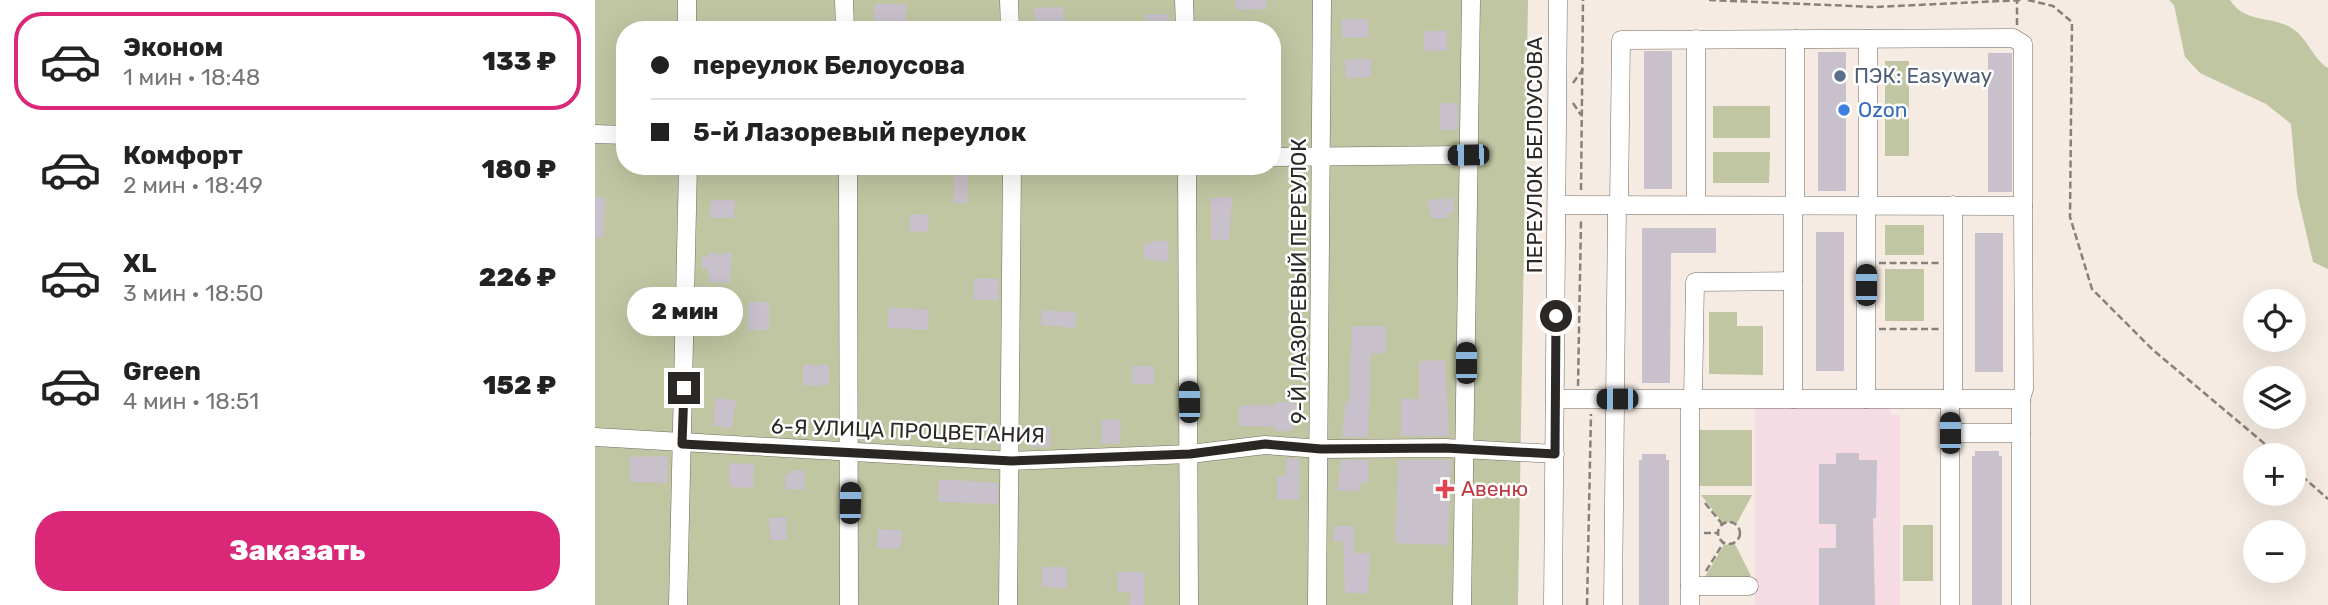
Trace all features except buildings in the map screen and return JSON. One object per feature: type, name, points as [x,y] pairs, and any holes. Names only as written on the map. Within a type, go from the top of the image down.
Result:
[{"type":"street","points":[[687,0],[687,21]]},
{"type":"street","points":[[844,0],[845,21]]},
{"type":"street","points":[[1009,0],[1010,21]]},
{"type":"street","points":[[1184,0],[1185,21]]},
{"type":"street","name":"9-Й ЛАЗОРЕВЫЙ ПЕРЕУЛОК","points":[[1317,605],[1321,449],[1322,0]]},
{"type":"street","points":[[1462,605],[1471,0]]},
{"type":"street","name":"ПЕРЕУЛОК БЕЛОУСОВА","points":[[1553,605],[1558,0]]},
{"type":"street","points":[[1696,38],[1696,205]]},
{"type":"street","points":[[1613,605],[1613,432],[1617,399],[1621,40],[1696,38],[2016,40],[2023,44],[2024,389],[2021,399],[2021,605]]},
{"type":"street","points":[[1793,399],[1795,38]]},
{"type":"street","points":[[1866,399],[1868,38]]},
{"type":"street","points":[[595,134],[616,135]]},
{"type":"street","points":[[1281,157],[1468,155]]},
{"type":"street","points":[[678,605],[688,175]]},
{"type":"street","points":[[848,175],[851,452],[849,605]]},
{"type":"street","points":[[1008,605],[1012,461],[1012,175]]},
{"type":"street","points":[[1187,175],[1189,605]]},
{"type":"street","points":[[1557,205],[2023,206]]},
{"type":"street","points":[[1949,605],[1953,205]]},
{"type":"street","points":[[1690,605],[1694,586],[1690,495],[1695,282],[1793,281]]},
{"type":"street","points":[[1555,399],[2021,399]]},
{"type":"street","points":[[1950,433],[2021,433]]},
{"type":"street","name":"6-Я УЛИЦА ПРОЦВЕТАНИЯ","points":[[595,437],[1012,461],[1190,454],[1265,444],[1321,449],[1445,448],[1555,454]]},
{"type":"street","points":[[1694,586],[1749,586]]},
{"type":"path","points":[[1709,0],[1875,7],[2026,0],[2053,6],[2072,22],[2070,217],[2092,289],[2153,350],[2264,443]]},
{"type":"path","points":[[2016,40],[2017,0]]},
{"type":"path","points":[[1572,85],[1583,69]]},
{"type":"path","points":[[1566,93],[1582,116]]},
{"type":"path","points":[[1866,262],[1937,262]]},
{"type":"path","points":[[1866,329],[1938,329]]},
{"type":"path","points":[[1587,605],[1591,400]]},
{"type":"path","points":[[2306,480],[2328,499]]},
{"type":"path","points":[[1690,495],[1699,495],[1723,524]]},
{"type":"path","points":[[1733,523],[1740,533],[1733,543],[1724,542],[1718,533],[1723,524],[1733,523]]},
{"type":"path","points":[[1694,586],[1724,542]]},
{"type":"shaded area","points":[[1755,408],[1891,408],[1891,415],[1900,415],[1900,605],[1755,605]]},
{"type":"green space","points":[[595,0],[1528,0],[1518,605],[595,605]]},
{"type":"green space","points":[[2169,0],[2230,0],[2242,12],[2295,30],[2328,68],[2328,269],[2313,262],[2297,193],[2291,124],[2266,104],[2200,73],[2185,57],[2174,5]]},
{"type":"green space","points":[[1885,61],[1909,61],[1909,156],[1885,156]]},
{"type":"green space","points":[[1713,106],[1770,106],[1770,138],[1713,138]]},
{"type":"green space","points":[[1713,152],[1770,152],[1769,183],[1713,183]]},
{"type":"green space","points":[[1885,225],[1924,225],[1924,255],[1885,255]]},
{"type":"green space","points":[[1885,269],[1924,269],[1924,321],[1885,321]]},
{"type":"green space","points":[[1709,312],[1737,312],[1737,326],[1763,326],[1763,375],[1709,374]]},
{"type":"green space","points":[[1699,430],[1752,430],[1752,486],[1699,486]]},
{"type":"green space","points":[[1701,495],[1752,495],[1737,523],[1722,522]]},
{"type":"green space","points":[[1903,525],[1933,525],[1933,581],[1903,581]]},
{"type":"green space","points":[[1735,544],[1753,580],[1703,580],[1724,545]]},
{"type":"place","name":"ПЭК: Easyway","points":[[1840,76]]},
{"type":"place","name":"Ozon","points":[[1844,110]]},
{"type":"place","name":"Авеню","points":[[1445,489]]},
{"type":"route","points":[[684,388],[682,444],[1012,461],[1190,454],[1265,444],[1321,449],[1445,448],[1555,454],[1556,316]]}]
